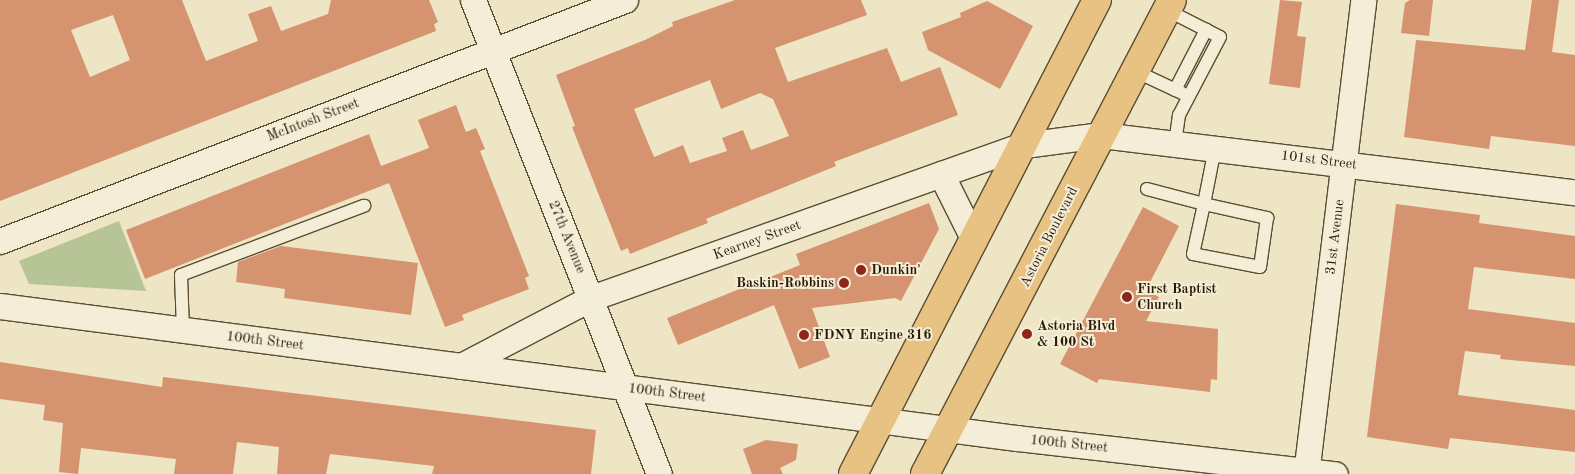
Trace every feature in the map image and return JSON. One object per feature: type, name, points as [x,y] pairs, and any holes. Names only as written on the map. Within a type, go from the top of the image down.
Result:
[{"type":"main road","points":[[853,474],[1097,0]]},
{"type":"main road","name":"Astoria Boulevard","points":[[925,474],[1170,5]]},
{"type":"street","name":"27th Avenue","points":[[473,0],[659,474]]},
{"type":"street","name":"McIntosh Street","points":[[0,241],[625,0]]},
{"type":"street","name":"31st Avenue","points":[[1306,472],[1363,0]]},
{"type":"street","name":"101st Street","points":[[1063,139],[1101,135],[1344,162],[1575,192]]},
{"type":"street","name":"Kearney Street","points":[[461,366],[591,298],[1024,145],[1063,139]]},
{"type":"street","points":[[941,174],[974,240]]},
{"type":"street","name":"100th Street","points":[[0,306],[949,430],[1335,474]]},
{"type":"lane","points":[[1170,5],[1206,30],[1220,37],[1179,115],[1175,143]]},
{"type":"lane","points":[[1176,90],[1206,30]]},
{"type":"lane","points":[[1135,71],[1189,96]]},
{"type":"lane","points":[[1147,189],[1204,204],[1267,218],[1260,267],[1193,254],[1204,204],[1215,148]]},
{"type":"lane","points":[[183,330],[181,275],[364,206]]},
{"type":"green space","points":[[119,221],[146,291],[29,284],[19,261]]},
{"type":"building","points":[[0,0],[182,0],[206,61],[258,41],[248,14],[271,6],[281,31],[328,14],[331,0],[429,0],[438,22],[434,24],[436,31],[0,201]],"holes":[[[113,15],[130,60],[90,77],[71,30]]]},
{"type":"building","points":[[735,0],[861,0],[867,15],[775,48],[788,82],[887,48],[901,82],[940,67],[958,115],[834,162],[836,166],[706,219],[708,223],[630,254],[628,248],[621,251],[572,127],[575,126],[556,75],[645,40],[673,26],[672,22]],"holes":[[[710,80],[721,109],[760,93],[773,99],[789,136],[751,150],[743,130],[722,138],[727,151],[690,163],[683,145],[654,157],[634,109]]]},
{"type":"building","points":[[1280,0],[1302,2],[1297,36],[1306,37],[1300,88],[1269,84]]},
{"type":"building","points":[[1410,0],[1433,0],[1429,36],[1401,33],[1405,3]]},
{"type":"building","points":[[1532,0],[1559,0],[1552,52],[1575,55],[1575,146],[1491,136],[1489,149],[1404,137],[1416,40],[1525,50]]},
{"type":"building","points":[[987,1],[1033,26],[1000,89],[928,50],[922,32],[961,17],[960,13]]},
{"type":"building","points":[[456,105],[466,132],[476,128],[485,149],[480,151],[529,276],[525,278],[529,289],[462,315],[464,320],[445,327],[389,183],[145,279],[126,230],[369,134],[381,166],[429,148],[418,120]]},
{"type":"building","points":[[929,203],[939,229],[901,301],[895,298],[812,308],[830,357],[799,369],[774,305],[678,345],[667,318],[800,265],[796,254]]},
{"type":"building","points":[[1396,204],[1480,215],[1479,223],[1575,236],[1575,279],[1474,267],[1468,309],[1575,323],[1575,366],[1500,359],[1501,355],[1465,351],[1458,395],[1575,410],[1575,452],[1450,438],[1448,449],[1367,437]]},
{"type":"building","name":"First Baptist Church","points":[[1143,207],[1179,226],[1146,290],[1159,297],[1146,321],[1218,329],[1217,380],[1211,379],[1210,392],[1099,379],[1097,383],[1060,364]]},
{"type":"building","points":[[281,246],[418,263],[411,315],[284,298],[285,289],[236,282],[238,262]]},
{"type":"building","points":[[0,362],[162,387],[163,377],[596,430],[591,474],[432,474],[434,466],[330,454],[326,474],[277,474],[279,447],[237,442],[233,474],[174,474],[176,459],[81,448],[78,474],[59,472],[63,423],[43,420],[45,405],[0,399]]},
{"type":"building","points":[[766,440],[798,444],[796,460],[780,468],[783,474],[752,474],[743,449]]},
{"type":"place","name":"Dunkin'","points":[[861,270]]},
{"type":"place","name":"Baskin-Robbins","points":[[844,283]]},
{"type":"place","name":"First Baptist Church","points":[[1127,297]]},
{"type":"place","name":"Astoria Blvd & 100 St","points":[[1027,334]]},
{"type":"place","name":"FDNY Engine 316","points":[[804,335]]}]
